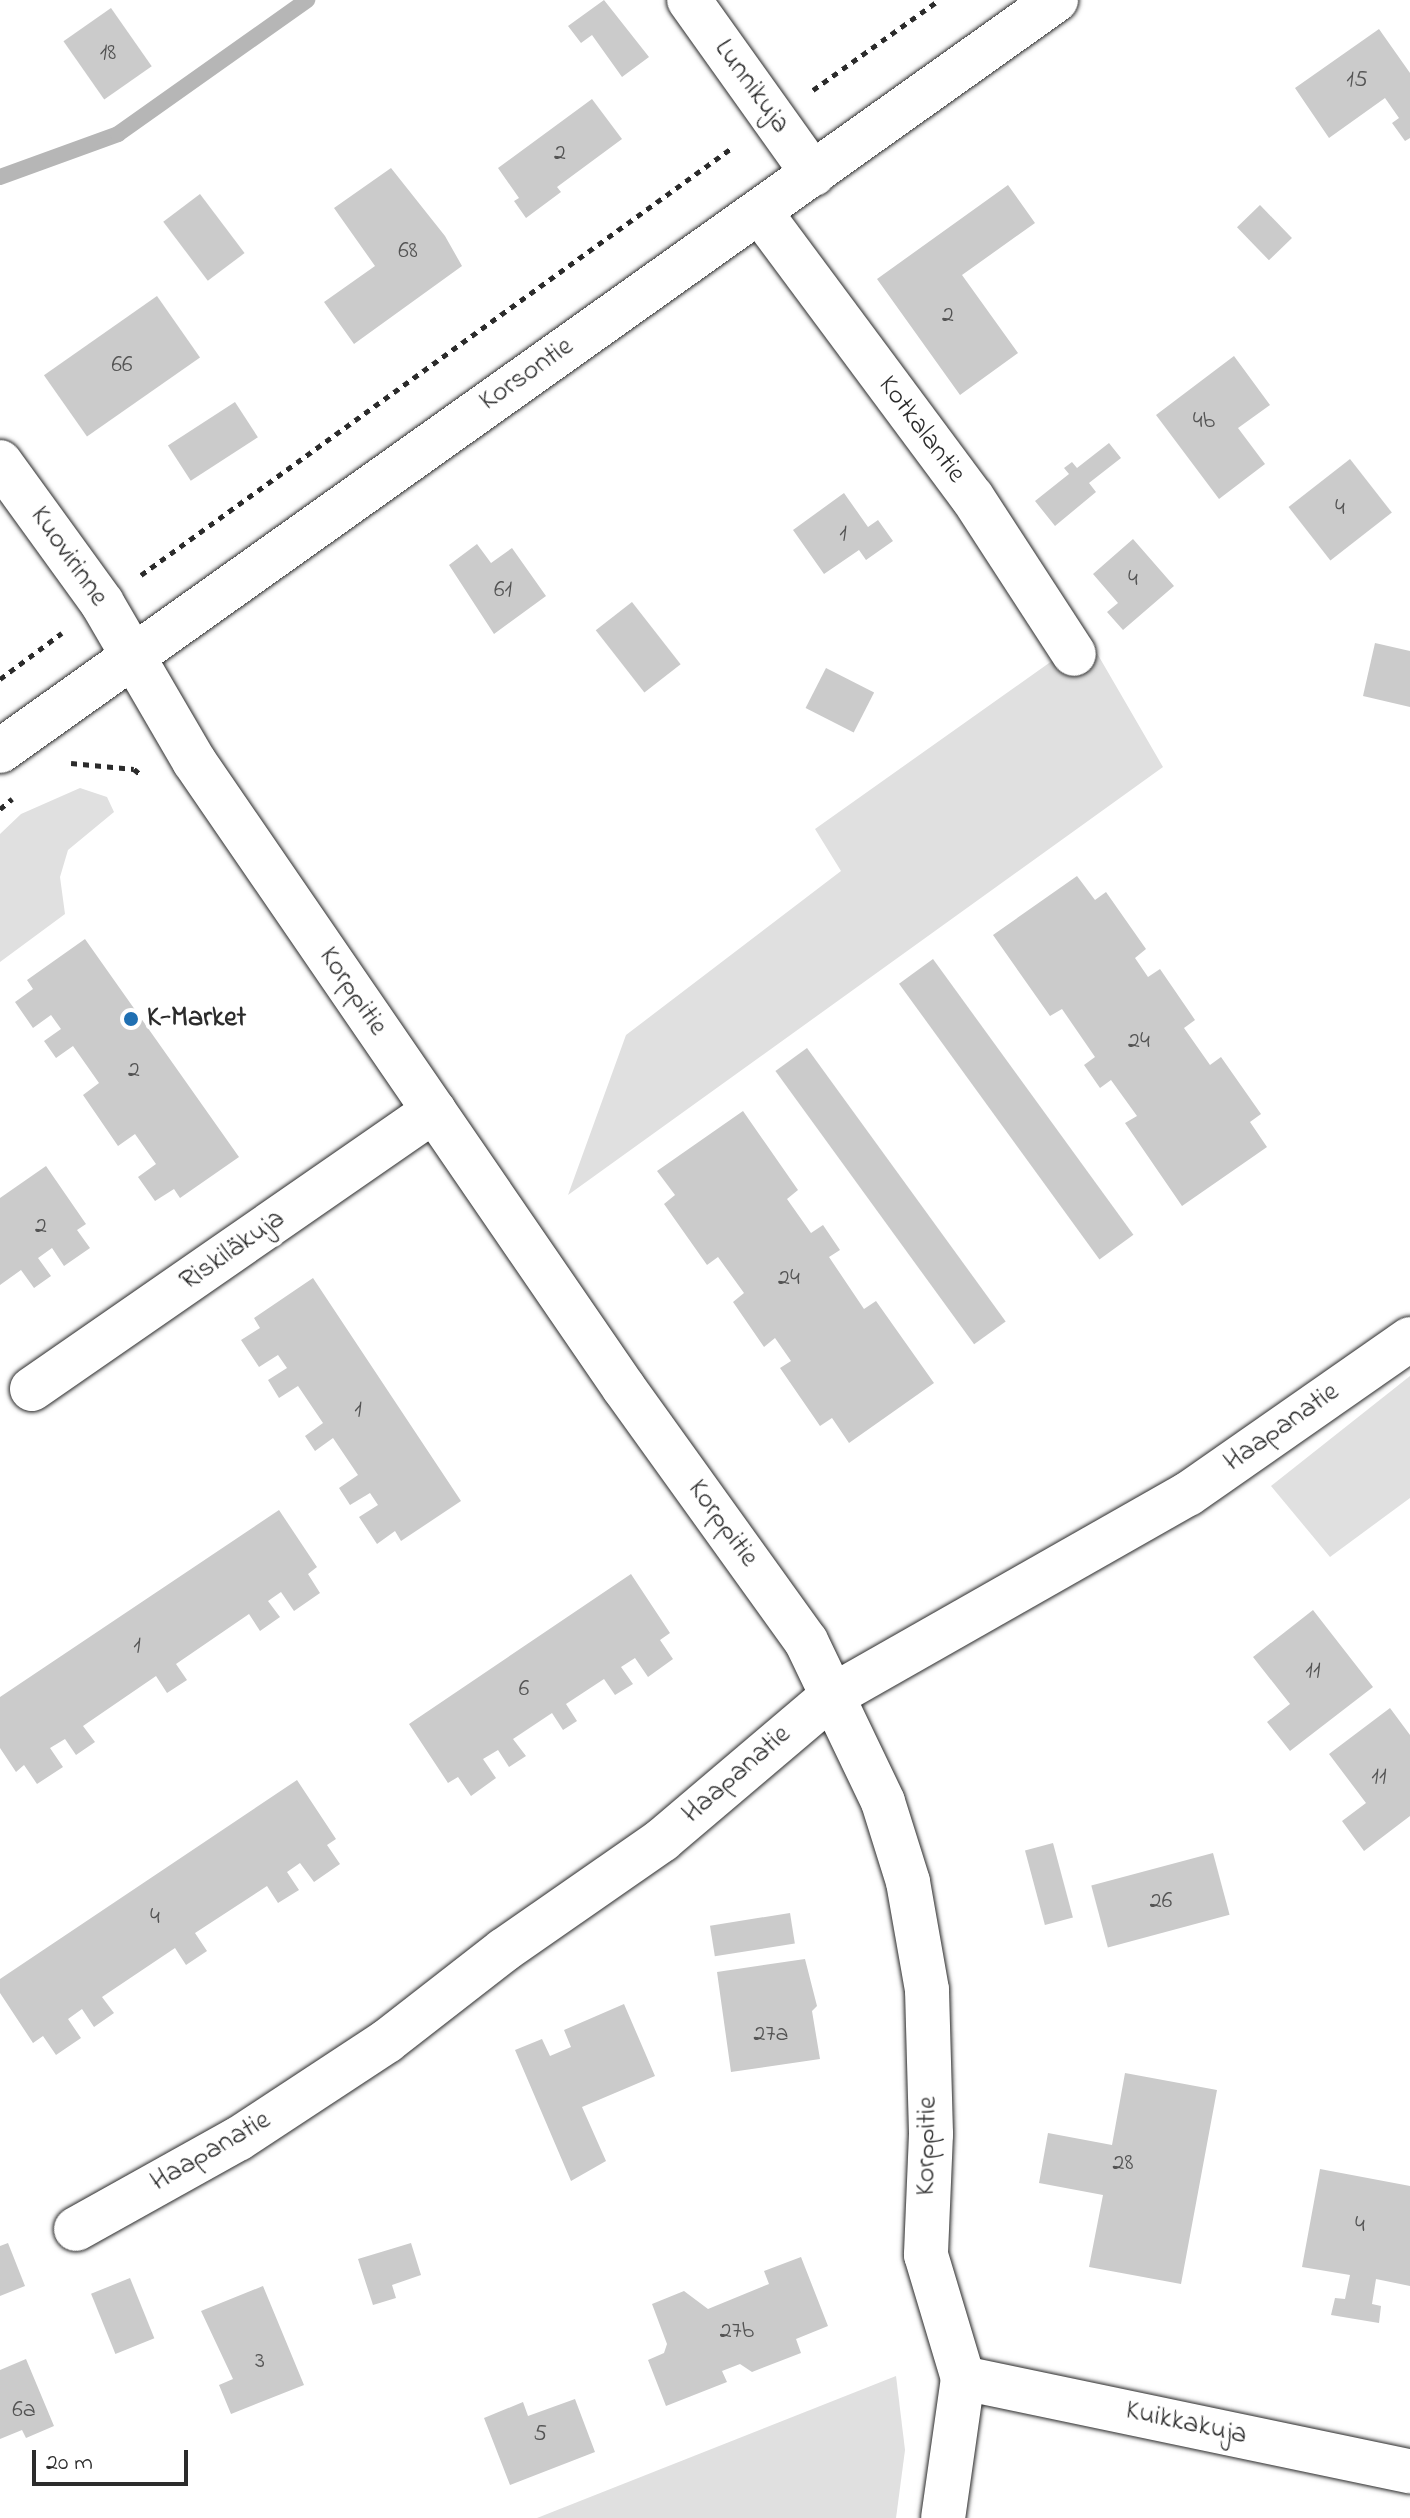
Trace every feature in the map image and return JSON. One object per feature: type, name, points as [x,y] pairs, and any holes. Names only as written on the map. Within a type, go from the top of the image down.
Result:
[{"type":"street","name":"Lunnikuja","points":[[689,0],[813,174]]},
{"type":"street","name":"Korsontie","points":[[0,751],[130,655],[1056,0]]},
{"type":"street","name":"Kotkalantie","points":[[760,212],[972,497],[1074,654]]},
{"type":"street","name":"Kuovirinne","points":[[0,462],[102,603],[130,655]]},
{"type":"street","name":"Korppitie","points":[[130,655],[194,761],[434,1111],[806,1641],[883,1802],[908,1882],[927,1990],[931,2134],[926,2255],[963,2378],[943,2518]]},
{"type":"street","name":"Riskiläkuja","points":[[32,1389],[434,1111]]},
{"type":"street","name":"Haapanatie","points":[[76,2229],[238,2139],[387,2041],[504,1950],[662,1840],[832,1696],[1188,1494],[1410,1339]]},
{"type":"street","name":"Kuikkakuja","points":[[963,2378],[1410,2471]]},
{"type":"path","points":[[0,679],[939,0]]},
{"type":"shaded area","points":[[1087,636],[1163,767],[568,1195],[626,1035],[841,871],[815,829]]},
{"type":"shaded area","points":[[80,788],[107,797],[114,812],[68,850],[60,877],[65,914],[0,962],[0,834],[21,814]]},
{"type":"shaded area","points":[[1410,1376],[1410,1498],[1330,1557],[1271,1486]]},
{"type":"shaded area","points":[[896,2376],[905,2450],[896,2518],[537,2518]]},
{"type":"building","points":[[604,0],[649,57],[622,77],[592,35],[581,43],[568,26]]},
{"type":"building","points":[[111,8],[152,66],[104,99],[63,41]]},
{"type":"building","points":[[1379,29],[1410,73],[1410,138],[1405,141],[1392,123],[1399,118],[1385,98],[1329,138],[1295,88]]},
{"type":"building","points":[[592,99],[622,139],[557,187],[561,192],[526,218],[514,201],[519,198],[498,168]]},
{"type":"building","points":[[391,168],[445,236],[462,266],[354,344],[324,302],[375,266],[334,208]]},
{"type":"building","points":[[1008,185],[1035,223],[962,275],[1018,353],[960,395],[877,279]]},
{"type":"building","points":[[200,194],[245,253],[208,281],[163,222]]},
{"type":"building","points":[[1260,205],[1292,238],[1269,260],[1237,227]]},
{"type":"building","points":[[157,296],[200,357],[87,437],[44,375]]},
{"type":"building","points":[[1234,356],[1270,405],[1238,428],[1265,464],[1219,499],[1156,415]]},
{"type":"building","points":[[235,402],[258,437],[191,481],[168,446]]},
{"type":"building","points":[[1109,443],[1121,458],[1089,483],[1096,492],[1055,526],[1035,501],[1069,474],[1064,468],[1072,462],[1077,468]]},
{"type":"building","points":[[1350,459],[1392,513],[1330,561],[1289,507]]},
{"type":"building","points":[[844,493],[868,527],[878,520],[893,541],[866,560],[859,550],[824,574],[793,530]]},
{"type":"building","points":[[1133,539],[1174,586],[1123,630],[1107,612],[1118,603],[1093,574]]},
{"type":"building","points":[[477,544],[491,563],[512,548],[546,596],[494,634],[449,565]]},
{"type":"building","points":[[632,602],[681,664],[644,693],[596,630]]},
{"type":"building","points":[[1375,643],[1410,651],[1410,707],[1363,696]]},
{"type":"building","points":[[826,668],[874,693],[854,733],[806,708]]},
{"type":"building","points":[[1077,876],[1095,900],[1106,892],[1146,949],[1135,958],[1148,977],[1160,969],[1195,1020],[1184,1028],[1210,1065],[1221,1057],[1261,1114],[1250,1122],[1267,1147],[1182,1206],[1125,1123],[1137,1116],[1111,1080],[1100,1088],[1084,1065],[1095,1057],[1062,1009],[1050,1016],[993,935]]},
{"type":"building","points":[[85,939],[239,1157],[180,1198],[174,1189],[155,1201],[138,1177],[156,1164],[135,1134],[118,1146],[83,1095],[99,1083],[73,1046],[56,1058],[44,1041],[61,1029],[51,1015],[33,1028],[15,1002],[33,989],[27,980]]},
{"type":"building","points":[[933,959],[1133,1235],[1099,1260],[899,984]]},
{"type":"building","points":[[807,1048],[1006,1321],[974,1344],[775,1071]]},
{"type":"building","points":[[743,1111],[798,1190],[787,1199],[811,1233],[823,1225],[840,1250],[829,1257],[864,1309],[876,1301],[934,1383],[849,1443],[832,1418],[820,1426],[780,1368],[791,1361],[775,1338],[764,1347],[733,1302],[744,1293],[718,1257],[707,1265],[664,1204],[675,1195],[657,1171]]},
{"type":"building","points":[[46,1166],[86,1224],[77,1230],[90,1248],[64,1266],[52,1248],[38,1258],[51,1276],[34,1288],[21,1270],[0,1285],[0,1198]]},
{"type":"building","points":[[313,1278],[461,1501],[401,1541],[395,1531],[377,1544],[359,1517],[378,1505],[370,1493],[350,1505],[339,1488],[358,1475],[333,1438],[315,1451],[305,1436],[323,1423],[298,1386],[279,1398],[268,1380],[287,1368],[278,1355],[259,1367],[241,1340],[260,1328],[254,1318]]},
{"type":"building","points":[[279,1510],[317,1567],[308,1574],[320,1593],[294,1611],[281,1592],[268,1601],[280,1617],[260,1631],[249,1614],[176,1664],[187,1680],[167,1693],[156,1676],[83,1726],[95,1742],[76,1755],[65,1739],[50,1748],[63,1767],[37,1784],[24,1765],[16,1772],[0,1748],[0,1697]]},
{"type":"building","points":[[631,1574],[670,1633],[660,1640],[673,1659],[648,1677],[635,1658],[621,1667],[633,1684],[615,1695],[604,1679],[566,1704],[577,1721],[563,1730],[552,1713],[513,1739],[526,1756],[509,1767],[498,1750],[483,1759],[496,1778],[471,1796],[458,1777],[448,1783],[409,1724]]},
{"type":"building","points":[[1313,1610],[1373,1687],[1290,1751],[1267,1722],[1290,1704],[1253,1657]]},
{"type":"building","points":[[1390,1708],[1410,1735],[1410,1816],[1364,1851],[1342,1821],[1366,1803],[1329,1754]]},
{"type":"building","points":[[297,1780],[336,1839],[327,1845],[340,1864],[314,1882],[300,1863],[287,1872],[299,1890],[278,1903],[267,1886],[195,1933],[207,1951],[186,1965],[175,1948],[102,1997],[114,2013],[94,2027],[82,2009],[68,2019],[81,2038],[56,2055],[43,2036],[33,2043],[0,1993],[0,1979]]},
{"type":"building","points":[[1053,1843],[1073,1917],[1045,1925],[1025,1851]]},
{"type":"building","points":[[1213,1853],[1230,1915],[1108,1947],[1091,1886]]},
{"type":"building","points":[[790,1913],[795,1944],[715,1956],[710,1926]]},
{"type":"building","points":[[805,1959],[817,2006],[812,2011],[820,2059],[731,2072],[717,1972]]},
{"type":"building","points":[[624,2004],[655,2076],[582,2107],[606,2161],[571,2181],[515,2050],[542,2039],[550,2056],[571,2047],[564,2030]]},
{"type":"building","points":[[1125,2073],[1217,2090],[1181,2284],[1089,2267],[1103,2195],[1039,2183],[1048,2133],[1112,2145]]},
{"type":"building","points":[[1320,2169],[1410,2186],[1410,2286],[1376,2279],[1372,2304],[1381,2306],[1379,2323],[1331,2315],[1335,2298],[1345,2299],[1350,2275],[1302,2267]]},
{"type":"building","points":[[8,2243],[25,2286],[0,2296],[0,2246]]},
{"type":"building","points":[[411,2243],[421,2275],[392,2285],[396,2298],[373,2305],[358,2259]]},
{"type":"building","points":[[801,2257],[828,2326],[796,2339],[801,2353],[752,2372],[740,2364],[722,2371],[727,2382],[666,2406],[648,2360],[664,2353],[667,2344],[652,2304],[684,2291],[708,2309],[769,2284],[764,2271]]},
{"type":"building","points":[[130,2278],[154,2338],[115,2354],[91,2294]]},
{"type":"building","points":[[263,2286],[304,2385],[231,2414],[219,2385],[233,2379],[201,2311]]},
{"type":"building","points":[[26,2359],[54,2426],[26,2438],[22,2430],[0,2439],[0,2370]]},
{"type":"building","points":[[575,2399],[595,2452],[510,2485],[484,2418],[523,2402],[528,2416]]},
{"type":"waterway","points":[[0,177],[118,134],[307,0]]},
{"type":"place","name":"K-Market","points":[[131,1019]]}]
